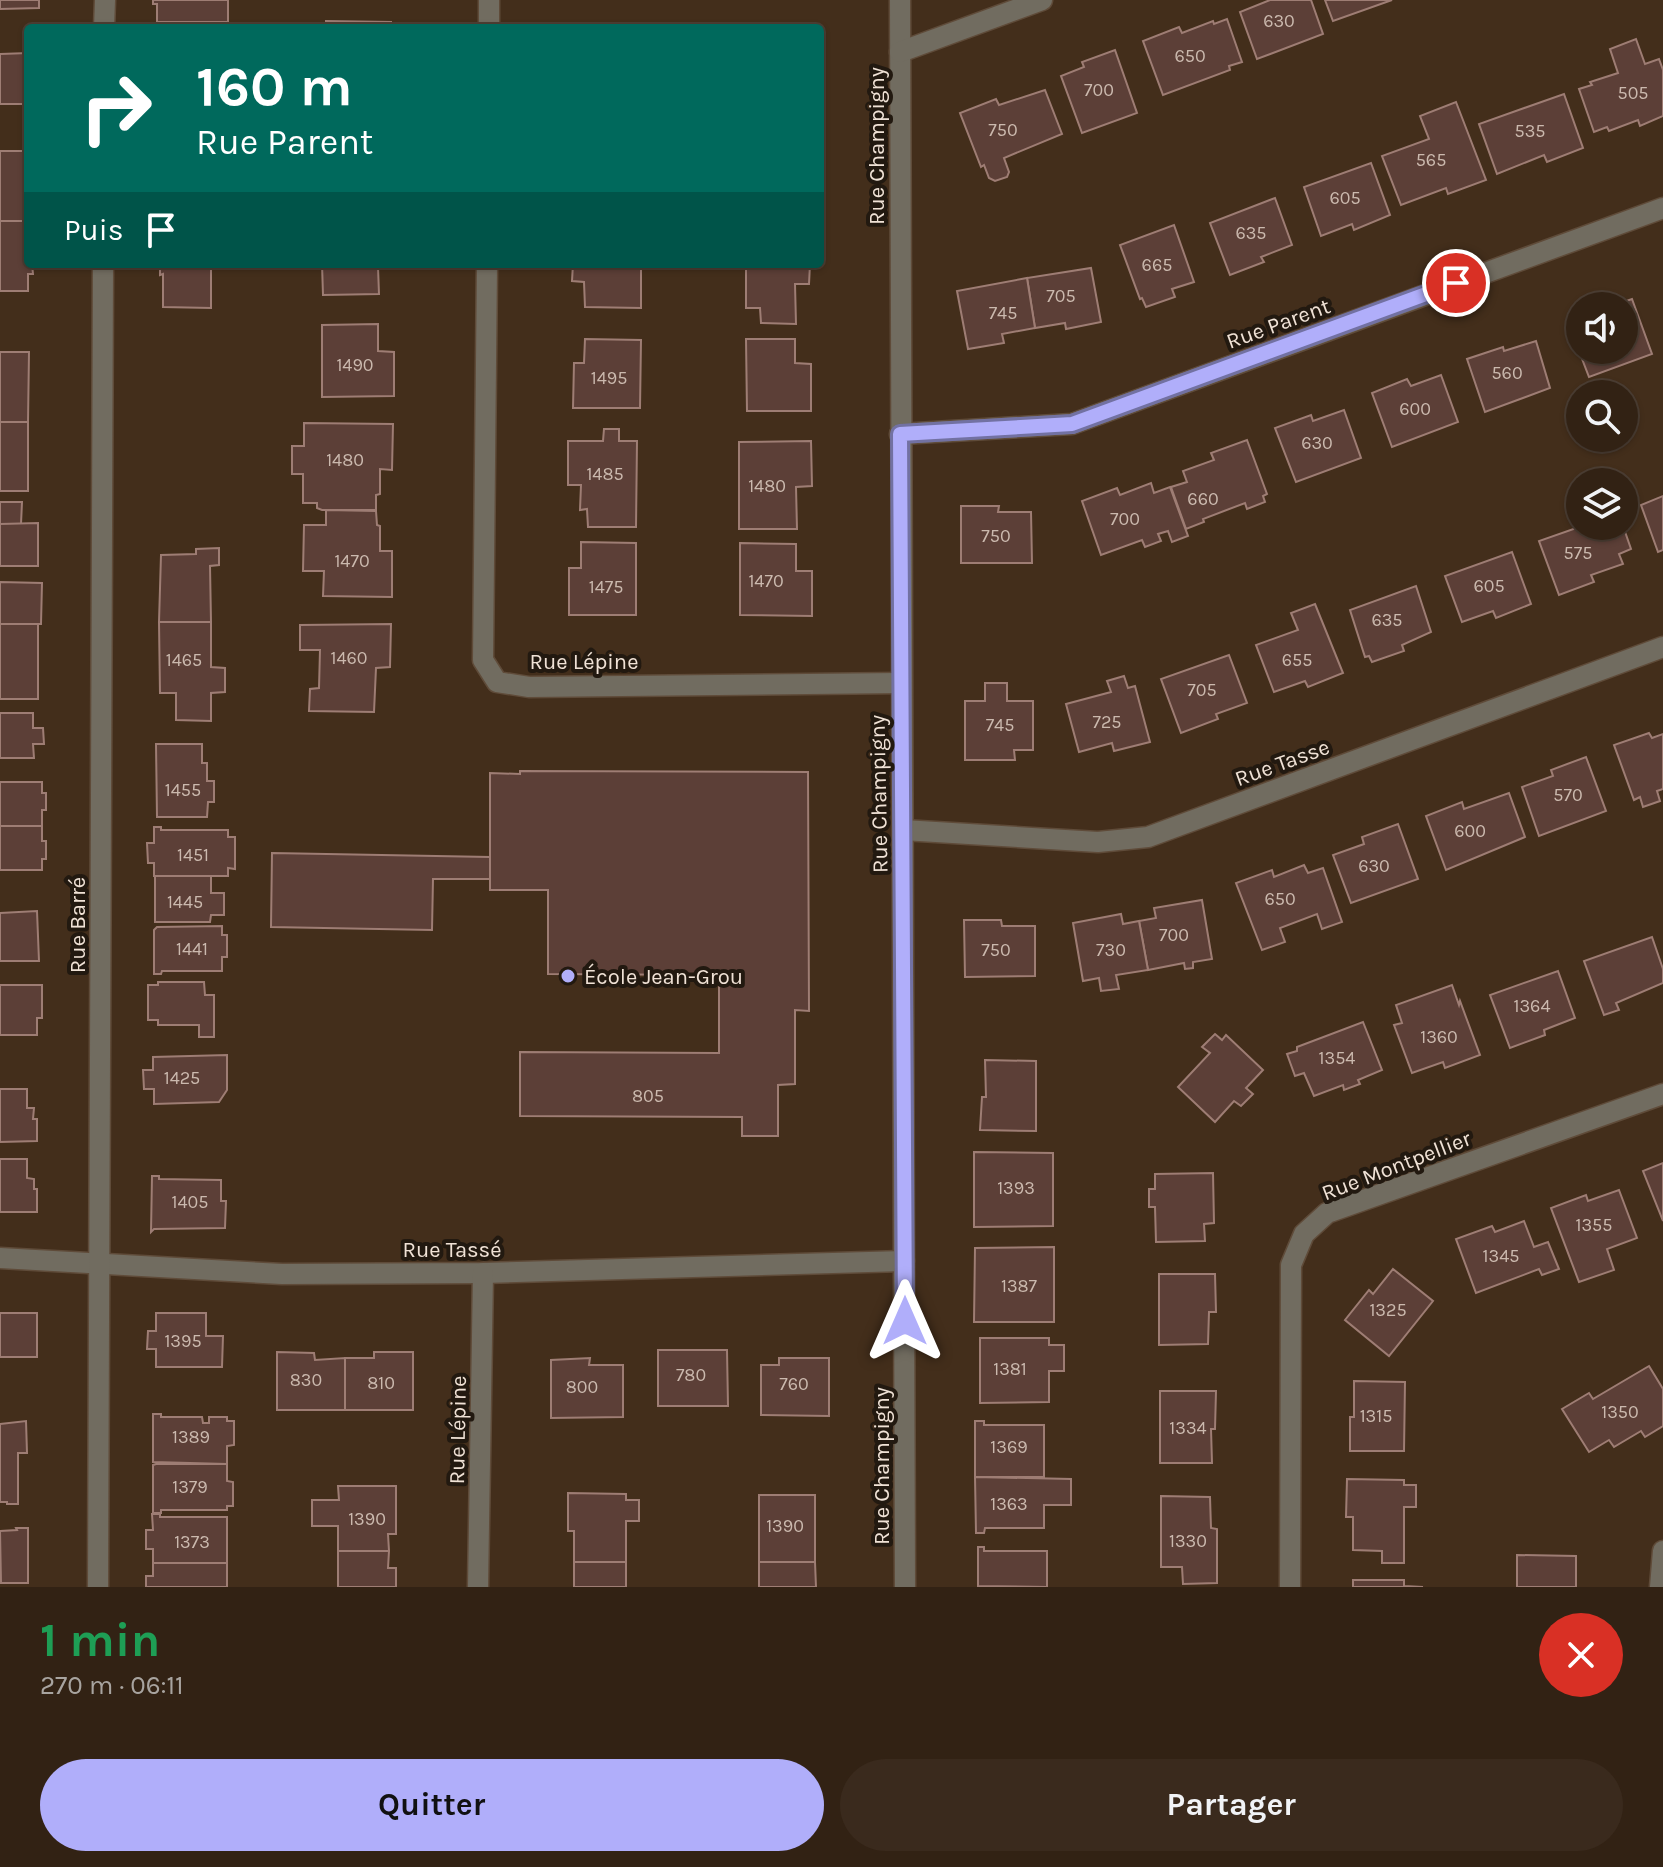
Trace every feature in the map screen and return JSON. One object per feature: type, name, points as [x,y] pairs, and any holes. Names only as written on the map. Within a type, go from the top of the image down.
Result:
[{"type":"street","points":[[104,24],[105,0]]},
{"type":"street","points":[[489,0],[489,24]]},
{"type":"street","name":"Rue Champigny","points":[[900,0],[905,1587]]},
{"type":"street","points":[[900,52],[1042,0]]},
{"type":"street","name":"Rue Parent","points":[[900,434],[1072,424],[1663,208]]},
{"type":"street","name":"Rue Barré","points":[[98,1587],[103,268]]},
{"type":"street","name":"Rue Lépine","points":[[487,268],[483,660],[497,682],[529,687],[900,683]]},
{"type":"street","name":"Rue Tasse","points":[[903,830],[1098,842],[1148,837],[1663,647]]},
{"type":"street","name":"Rue Montpellier","points":[[1290,1587],[1291,1265],[1304,1234],[1327,1213],[1663,1094]]},
{"type":"street","name":"Rue Tassé","points":[[0,1258],[282,1274],[483,1273],[904,1261]]},
{"type":"street","name":"Rue Lépine","points":[[478,1587],[483,1273]]},
{"type":"street","points":[[1660,1587],[1663,1551]]},
{"type":"building","points":[[0,0],[39,0],[39,8],[0,9]]},
{"type":"building","points":[[153,0],[228,0],[228,22],[157,22],[157,4],[153,4]]},
{"type":"building","points":[[1270,0],[1311,0],[1323,34],[1257,59],[1240,12]]},
{"type":"building","points":[[1325,0],[1392,0],[1333,21]]},
{"type":"building","points":[[1227,19],[1242,62],[1229,66],[1230,70],[1163,95],[1143,41],[1179,27],[1182,33]]},
{"type":"building","points":[[326,21],[391,22],[391,24],[326,24]]},
{"type":"building","points":[[157,22],[215,22],[215,24]]},
{"type":"building","points":[[1636,39],[1645,64],[1659,59],[1663,70],[1663,116],[1640,126],[1638,120],[1609,131],[1607,127],[1594,132],[1579,89],[1618,73],[1610,49]]},
{"type":"building","points":[[1115,50],[1137,113],[1082,133],[1061,76],[1084,67],[1082,62]]},
{"type":"building","points":[[24,53],[24,104],[0,104],[0,54]]},
{"type":"building","points":[[1045,90],[1062,134],[1004,158],[1009,172],[1007,177],[995,181],[989,178],[984,165],[981,167],[960,113],[996,99],[999,105]]},
{"type":"building","points":[[1564,94],[1583,148],[1547,162],[1544,155],[1497,174],[1479,124]]},
{"type":"building","points":[[1456,102],[1486,180],[1448,194],[1446,188],[1401,205],[1382,156],[1429,139],[1420,116]]},
{"type":"building","points":[[0,151],[24,151],[24,221],[0,221]]},
{"type":"building","points":[[1371,163],[1390,215],[1354,230],[1352,224],[1321,236],[1304,187]]},
{"type":"building","points":[[1275,198],[1292,245],[1261,257],[1264,262],[1230,275],[1210,223]]},
{"type":"building","points":[[0,221],[24,221],[24,268],[32,268],[33,274],[28,274],[28,291],[0,291]]},
{"type":"building","points":[[1174,225],[1194,282],[1172,289],[1175,297],[1146,307],[1140,299],[1120,245]]},
{"type":"building","points":[[160,268],[211,268],[211,308],[163,307],[163,274],[160,275]]},
{"type":"building","points":[[322,268],[378,268],[379,294],[323,295]]},
{"type":"building","points":[[573,268],[641,268],[641,308],[585,307],[584,282],[572,281]]},
{"type":"building","points":[[746,268],[810,268],[809,284],[795,284],[796,324],[761,323],[760,308],[746,308]]},
{"type":"building","points":[[1091,268],[1101,322],[1066,329],[1065,323],[1035,328],[1027,278]]},
{"type":"building","points":[[1027,278],[1035,328],[1002,334],[1004,343],[968,349],[957,291]]},
{"type":"building","points":[[1638,316],[1652,354],[1638,359]]},
{"type":"building","points":[[378,324],[378,351],[394,352],[394,396],[322,397],[322,325]]},
{"type":"building","points":[[585,339],[641,340],[640,408],[573,408],[574,363],[584,363]]},
{"type":"building","points":[[746,339],[795,339],[795,363],[811,364],[811,411],[747,411]]},
{"type":"building","points":[[1536,341],[1550,388],[1485,412],[1467,359],[1503,347],[1504,351]]},
{"type":"building","points":[[0,352],[29,352],[28,422],[0,422]]},
{"type":"building","points":[[1584,364],[1625,364],[1589,377]]},
{"type":"building","points":[[1441,375],[1458,422],[1392,447],[1372,393],[1407,379],[1411,386]]},
{"type":"building","points":[[1344,410],[1361,458],[1296,482],[1275,428],[1311,415],[1313,421]]},
{"type":"building","points":[[0,422],[28,422],[28,491],[0,491]]},
{"type":"building","points":[[304,423],[393,424],[392,470],[380,469],[380,494],[376,495],[376,510],[322,510],[317,508],[317,503],[303,503],[303,474],[292,474],[292,446],[304,446]]},
{"type":"building","points":[[604,429],[619,429],[619,441],[637,441],[636,527],[588,527],[587,509],[580,510],[581,485],[568,485],[568,441],[603,441]]},
{"type":"building","points":[[1247,440],[1267,494],[1263,496],[1265,502],[1247,509],[1245,503],[1186,529],[1171,487],[1187,482],[1183,471],[1214,460],[1211,453]]},
{"type":"building","points":[[811,441],[812,486],[796,487],[797,529],[739,529],[739,442]]},
{"type":"building","points":[[1151,483],[1154,493],[1170,487],[1188,536],[1172,542],[1168,531],[1158,534],[1161,541],[1145,547],[1142,540],[1101,555],[1082,501],[1117,488],[1120,495]]},
{"type":"building","points":[[1663,496],[1663,550],[1658,552],[1641,505]]},
{"type":"building","points":[[0,502],[22,502],[21,524],[0,524]]},
{"type":"building","points":[[961,506],[999,506],[998,512],[1031,512],[1032,563],[961,563]]},
{"type":"building","points":[[326,510],[376,511],[377,525],[380,526],[380,551],[392,551],[392,597],[323,596],[324,571],[303,571],[304,525],[326,525]]},
{"type":"building","points":[[38,523],[38,566],[0,566],[0,524]]},
{"type":"building","points":[[1566,532],[1566,540],[1628,540],[1631,549],[1619,554],[1623,564],[1591,575],[1594,582],[1559,595],[1539,541]]},
{"type":"building","points":[[581,542],[636,543],[636,615],[569,615],[569,568],[581,568]]},
{"type":"building","points":[[740,543],[796,544],[796,571],[812,571],[812,616],[740,615]]},
{"type":"building","points":[[219,548],[219,565],[210,566],[211,622],[159,622],[161,555],[196,554],[196,549]]},
{"type":"building","points":[[1512,552],[1531,604],[1496,618],[1493,611],[1462,622],[1445,576]]},
{"type":"building","points":[[0,582],[42,583],[41,624],[0,624]]},
{"type":"building","points":[[1416,586],[1431,632],[1402,645],[1404,651],[1372,662],[1369,656],[1365,657],[1350,610]]},
{"type":"building","points":[[1315,604],[1343,673],[1308,687],[1305,681],[1274,692],[1256,645],[1298,630],[1291,613]]},
{"type":"building","points":[[159,622],[211,622],[211,667],[225,668],[225,692],[211,693],[211,721],[176,720],[176,693],[160,693]]},
{"type":"building","points":[[0,624],[38,624],[38,699],[0,699]]},
{"type":"building","points":[[391,624],[390,667],[376,668],[374,712],[309,711],[310,689],[319,688],[320,650],[300,650],[300,625]]},
{"type":"building","points":[[1229,655],[1247,703],[1216,714],[1218,719],[1181,733],[1161,679]]},
{"type":"building","points":[[1124,676],[1128,688],[1135,686],[1150,742],[1114,751],[1112,743],[1079,752],[1066,704],[1111,692],[1107,681]]},
{"type":"building","points":[[985,683],[1007,683],[1007,701],[1033,701],[1033,750],[1014,750],[1015,760],[965,760],[965,701],[985,701]]},
{"type":"building","points":[[0,713],[33,713],[33,728],[43,728],[44,744],[33,744],[34,758],[0,758]]},
{"type":"building","points":[[1649,733],[1652,738],[1663,734],[1663,789],[1657,791],[1660,801],[1643,807],[1640,797],[1634,800],[1614,745]]},
{"type":"building","points":[[156,744],[202,744],[202,763],[207,763],[207,781],[214,781],[214,802],[208,802],[207,817],[157,817]]},
{"type":"building","points":[[1586,757],[1606,811],[1539,836],[1522,787],[1553,776],[1551,770]]},
{"type":"building","points":[[520,771],[808,772],[809,1011],[795,1010],[795,1084],[778,1085],[778,1136],[742,1136],[742,1117],[520,1116],[520,1052],[719,1053],[719,975],[548,974],[548,890],[490,890],[490,773],[520,774]]},
{"type":"building","points":[[0,782],[42,782],[42,793],[46,793],[46,810],[42,810],[42,826],[0,826]]},
{"type":"building","points":[[1509,793],[1525,837],[1446,870],[1426,816],[1462,802],[1464,809]]},
{"type":"building","points":[[1398,824],[1418,879],[1351,903],[1333,855],[1364,844],[1362,837]]},
{"type":"building","points":[[0,826],[42,826],[46,859],[42,859],[42,870],[0,870]]},
{"type":"building","points":[[154,827],[161,827],[161,830],[228,830],[228,837],[235,837],[235,869],[228,868],[228,876],[154,876],[154,863],[148,863],[147,843],[154,843]]},
{"type":"building","points":[[272,853],[490,857],[490,879],[433,879],[432,930],[271,927]]},
{"type":"building","points":[[1304,865],[1308,873],[1323,868],[1342,922],[1322,929],[1317,914],[1280,928],[1285,942],[1262,950],[1236,883],[1272,870],[1274,877]]},
{"type":"building","points":[[155,876],[211,876],[211,893],[224,893],[224,915],[211,915],[210,922],[155,922]]},
{"type":"building","points":[[1202,900],[1212,959],[1193,962],[1193,968],[1185,969],[1184,963],[1148,970],[1139,921],[1156,918],[1154,908]]},
{"type":"building","points":[[37,911],[39,961],[0,961],[0,913]]},
{"type":"building","points":[[1121,914],[1123,924],[1139,921],[1148,970],[1116,975],[1119,989],[1101,991],[1099,978],[1083,981],[1073,923]]},
{"type":"building","points":[[964,920],[1001,920],[1002,926],[1035,926],[1035,976],[965,977]]},
{"type":"building","points":[[222,926],[222,935],[227,935],[227,957],[222,957],[222,971],[162,971],[161,974],[154,974],[154,930],[157,927]]},
{"type":"building","points":[[1652,937],[1663,969],[1663,983],[1616,1003],[1619,1010],[1604,1015],[1584,961]]},
{"type":"building","points":[[1558,971],[1575,1018],[1544,1030],[1545,1035],[1510,1048],[1490,995]]},
{"type":"building","points":[[158,982],[204,982],[205,995],[214,995],[214,1037],[199,1037],[199,1025],[158,1025],[158,1020],[148,1020],[148,985],[158,985]]},
{"type":"building","points":[[0,985],[42,985],[42,1018],[37,1018],[37,1035],[0,1035]]},
{"type":"building","points":[[1452,985],[1480,1055],[1445,1068],[1443,1062],[1412,1073],[1394,1025],[1402,1023],[1396,1005]]},
{"type":"building","points":[[1363,1022],[1382,1070],[1358,1080],[1360,1084],[1344,1090],[1343,1085],[1314,1096],[1304,1073],[1295,1076],[1287,1054],[1297,1051],[1297,1047]]},
{"type":"building","points":[[1215,1034],[1222,1040],[1226,1035],[1263,1070],[1246,1088],[1253,1094],[1241,1106],[1234,1101],[1215,1122],[1178,1087],[1210,1053],[1202,1047]]},
{"type":"building","points":[[227,1055],[227,1090],[219,1102],[154,1104],[154,1089],[144,1089],[143,1070],[153,1070],[153,1057]]},
{"type":"building","points":[[985,1060],[1036,1061],[1036,1131],[980,1130],[982,1097],[986,1097]]},
{"type":"building","points":[[0,1089],[27,1089],[27,1108],[34,1108],[33,1119],[37,1119],[37,1141],[0,1142]]},
{"type":"building","points":[[974,1152],[1053,1153],[1053,1226],[974,1227]]},
{"type":"building","points":[[0,1159],[27,1159],[27,1178],[34,1179],[34,1189],[37,1189],[37,1212],[0,1212]]},
{"type":"building","points":[[1663,1163],[1663,1221],[1643,1171]]},
{"type":"building","points":[[1213,1173],[1214,1223],[1204,1224],[1205,1241],[1156,1242],[1155,1207],[1149,1207],[1149,1189],[1155,1189],[1155,1174]]},
{"type":"building","points":[[152,1176],[159,1176],[159,1179],[221,1180],[221,1201],[226,1201],[225,1228],[154,1229],[151,1232]]},
{"type":"building","points":[[1619,1190],[1637,1238],[1607,1249],[1614,1270],[1579,1282],[1551,1208],[1586,1195],[1588,1201]]},
{"type":"building","points":[[1524,1221],[1534,1247],[1548,1242],[1559,1269],[1542,1275],[1539,1269],[1476,1293],[1456,1239],[1492,1226],[1495,1232]]},
{"type":"building","points":[[1054,1247],[1054,1322],[974,1322],[975,1248]]},
{"type":"building","points":[[1393,1269],[1433,1301],[1389,1356],[1345,1320],[1369,1290],[1373,1294]]},
{"type":"building","points":[[1159,1274],[1215,1274],[1216,1312],[1209,1312],[1208,1344],[1159,1345]]},
{"type":"building","points":[[0,1313],[37,1313],[37,1357],[0,1357]]},
{"type":"building","points":[[156,1313],[206,1313],[206,1336],[223,1336],[222,1367],[156,1367],[156,1349],[147,1349],[148,1331],[156,1331]]},
{"type":"building","points":[[980,1338],[1049,1338],[1049,1345],[1064,1345],[1064,1371],[1049,1371],[1049,1402],[980,1403]]},
{"type":"building","points":[[658,1350],[727,1350],[728,1406],[658,1406]]},
{"type":"building","points":[[277,1352],[314,1353],[315,1360],[345,1358],[345,1410],[277,1410]]},
{"type":"building","points":[[374,1352],[413,1352],[413,1410],[345,1410],[345,1358],[374,1358]]},
{"type":"building","points":[[590,1358],[589,1365],[623,1365],[623,1417],[551,1418],[551,1360]]},
{"type":"building","points":[[779,1358],[829,1358],[829,1416],[761,1415],[761,1365],[779,1365]]},
{"type":"building","points":[[1649,1366],[1663,1389],[1663,1426],[1645,1437],[1641,1431],[1614,1447],[1609,1440],[1589,1452],[1562,1409],[1589,1393],[1593,1399]]},
{"type":"building","points":[[1354,1381],[1405,1382],[1404,1451],[1350,1451]]},
{"type":"building","points":[[1160,1391],[1216,1391],[1215,1429],[1211,1429],[1212,1463],[1160,1463]]},
{"type":"building","points":[[153,1414],[161,1414],[161,1417],[202,1417],[203,1423],[209,1423],[209,1417],[227,1417],[227,1421],[234,1421],[234,1445],[227,1446],[227,1464],[153,1462]]},
{"type":"building","points":[[26,1421],[27,1453],[18,1453],[18,1504],[7,1504],[0,1502],[0,1424]]},
{"type":"building","points":[[975,1421],[984,1421],[984,1425],[1044,1425],[1044,1477],[975,1477]]},
{"type":"building","points":[[227,1464],[227,1481],[233,1482],[233,1506],[227,1506],[227,1510],[161,1510],[161,1513],[153,1513],[153,1465]]},
{"type":"building","points":[[975,1477],[1071,1479],[1071,1505],[1044,1505],[1044,1528],[985,1528],[984,1533],[976,1533]]},
{"type":"building","points":[[1347,1479],[1404,1480],[1404,1485],[1416,1485],[1416,1507],[1404,1507],[1404,1563],[1382,1563],[1382,1551],[1353,1550],[1353,1517],[1346,1517]]},
{"type":"building","points":[[338,1486],[396,1486],[396,1534],[388,1534],[389,1551],[338,1551],[338,1526],[312,1526],[312,1500],[339,1500]]},
{"type":"building","points":[[568,1493],[626,1494],[626,1500],[639,1500],[639,1521],[626,1521],[626,1562],[574,1562],[574,1531],[568,1531]]},
{"type":"building","points":[[759,1495],[815,1495],[815,1562],[759,1562]]},
{"type":"building","points":[[1161,1496],[1210,1497],[1211,1528],[1217,1529],[1217,1583],[1183,1584],[1182,1567],[1161,1567]]},
{"type":"building","points":[[152,1514],[160,1514],[160,1517],[227,1517],[227,1563],[153,1563],[153,1549],[146,1549],[146,1530],[153,1530]]},
{"type":"building","points":[[28,1528],[28,1583],[1,1583],[0,1531]]},
{"type":"building","points":[[978,1547],[984,1547],[984,1551],[1047,1551],[1047,1587],[978,1586]]},
{"type":"building","points":[[338,1551],[389,1551],[388,1568],[396,1568],[396,1587],[338,1587]]},
{"type":"building","points":[[1517,1555],[1576,1556],[1576,1587],[1517,1587]]},
{"type":"building","points":[[574,1562],[626,1562],[626,1587],[574,1587]]},
{"type":"building","points":[[759,1562],[815,1562],[816,1587],[759,1587]]},
{"type":"building","points":[[153,1563],[227,1563],[227,1587],[146,1587],[146,1576],[153,1576]]},
{"type":"building","points":[[1353,1580],[1404,1580],[1404,1586],[1423,1587],[1353,1587]]},
{"type":"place","name":"École Jean-Grou","points":[[568,976]]},
{"type":"route","points":[[905,1321],[900,434],[1072,424],[1456,283]]}]
